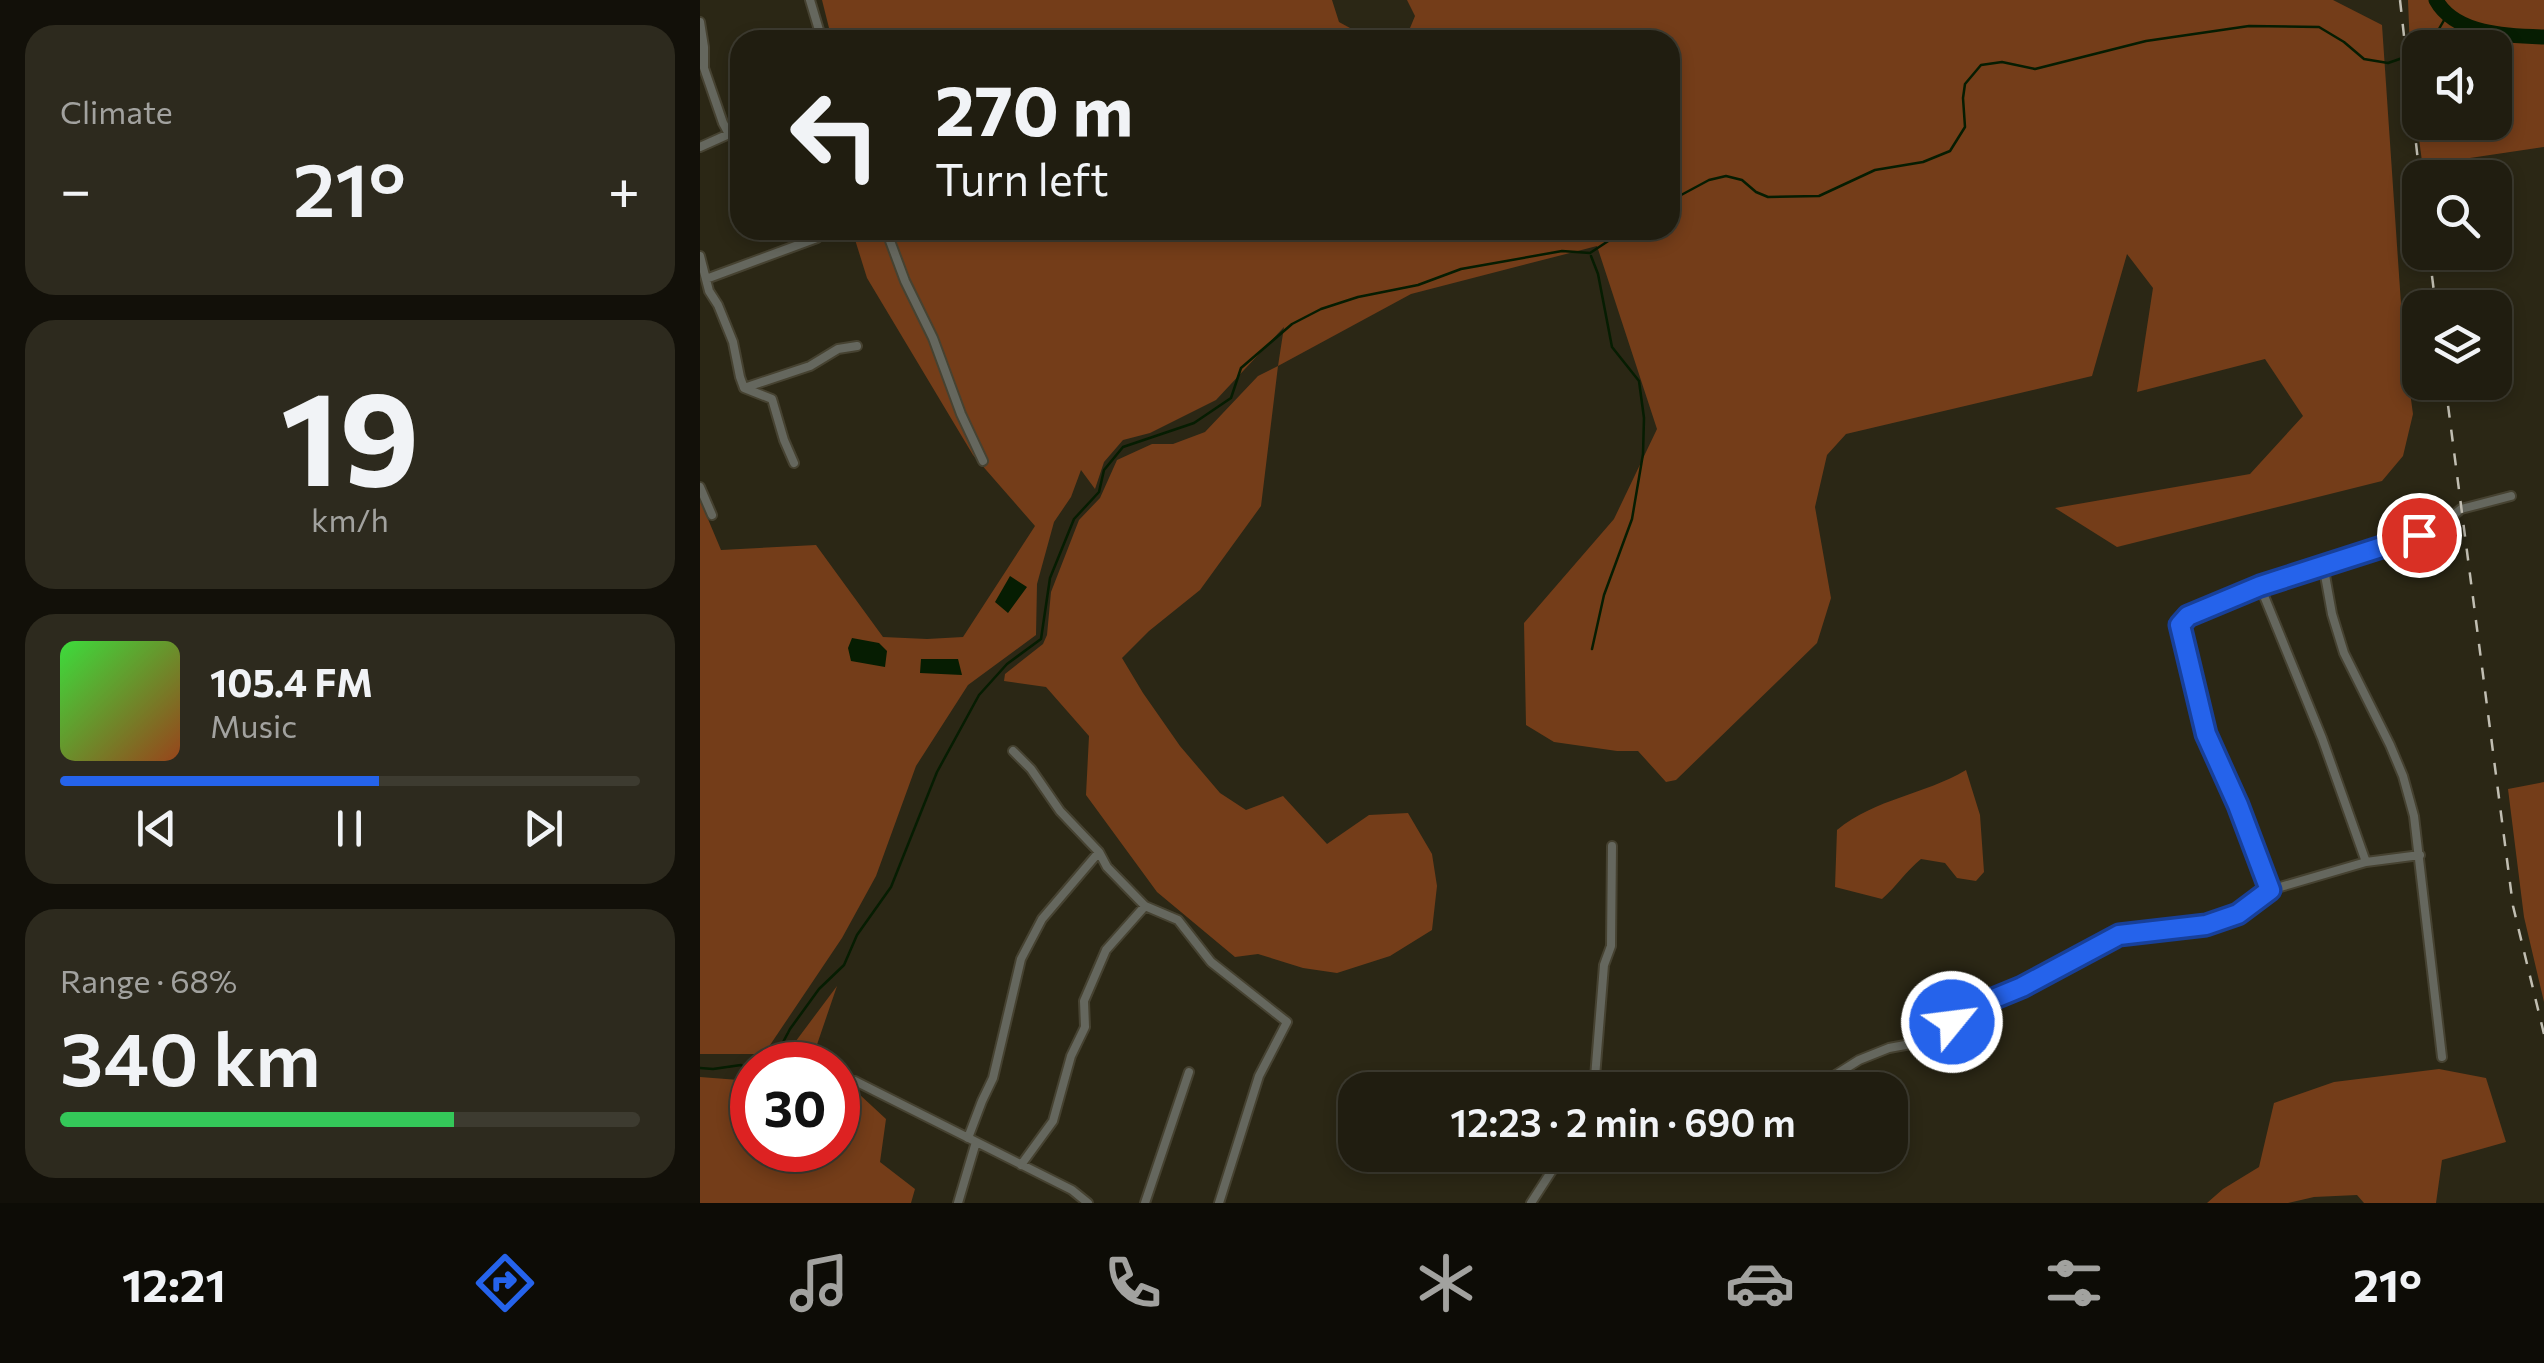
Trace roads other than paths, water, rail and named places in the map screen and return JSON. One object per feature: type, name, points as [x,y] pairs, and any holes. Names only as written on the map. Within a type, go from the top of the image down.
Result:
[{"type":"street","points":[[810,0],[819,30]]},
{"type":"street","points":[[700,22],[704,68],[729,134],[700,148]]},
{"type":"street","points":[[706,279],[811,240]]},
{"type":"street","points":[[890,240],[983,460]]},
{"type":"street","points":[[700,256],[733,342],[744,388]]},
{"type":"street","points":[[744,388],[810,366],[838,349],[856,346]]},
{"type":"street","points":[[744,388],[772,398],[794,463]]},
{"type":"street","points":[[700,487],[712,515]]},
{"type":"street","points":[[2270,890],[2206,734],[2180,625],[2188,616],[2260,586],[2434,531],[2461,509],[2511,496]]},
{"type":"street","points":[[2324,564],[2332,614],[2344,654],[2403,776],[2414,816],[2442,1057]]},
{"type":"street","points":[[2260,586],[2322,738],[2366,862]]},
{"type":"street","points":[[1013,750],[1060,811],[1099,852],[1107,867],[1145,906],[1178,920],[1211,962],[1287,1022],[1259,1076],[1219,1203]]},
{"type":"street","points":[[1595,1072],[1604,966],[1612,946],[1612,846]]},
{"type":"street","points":[[958,1203],[982,1101],[994,1078],[1021,959],[1042,919],[1099,852]]},
{"type":"street","points":[[1840,1072],[1889,1048],[1926,1041],[1957,1018],[2119,935],[2206,925],[2238,914],[2270,890],[2366,862],[2420,855]]},
{"type":"street","points":[[1021,1164],[1053,1120],[1071,1056],[1085,1027],[1084,1001],[1106,950],[1145,906]]},
{"type":"street","points":[[1144,1203],[1188,1072]]},
{"type":"street","points":[[860,1084],[1072,1190],[1088,1203]]},
{"type":"street","points":[[1530,1203],[1551,1172]]},
{"type":"waterway","points":[[2436,0],[2445,12],[2469,27],[2544,37]]},
{"type":"waterway","points":[[2438,30],[2447,15]]},
{"type":"waterway","points":[[1680,196],[1726,176],[1742,180],[1768,197],[1819,196],[1875,170],[1923,162],[1950,151],[1965,127],[1965,84],[1981,65],[2002,62],[2035,69],[2146,41],[2249,26],[2319,27],[2364,59],[2388,63],[2402,58]]},
{"type":"waterway","points":[[783,1042],[819,989],[844,965],[857,935],[891,887],[937,772],[979,695],[1007,664],[1041,639],[1050,578],[1074,519],[1099,492],[1104,470],[1123,447],[1194,423],[1231,398],[1241,368],[1292,324],[1321,309],[1418,285],[1461,269],[1562,251],[1590,253],[1610,240]]},
{"type":"waterway","points":[[1591,256],[1612,347],[1639,381],[1644,418],[1643,454],[1632,519],[1604,595],[1592,649]]},
{"type":"waterway","points":[[700,1068],[730,1067]]},
{"type":"railway","points":[[2400,0],[2418,160]]},
{"type":"railway","points":[[2431,270],[2434,290]]},
{"type":"railway","points":[[2447,400],[2513,906],[2544,1034]]}]
